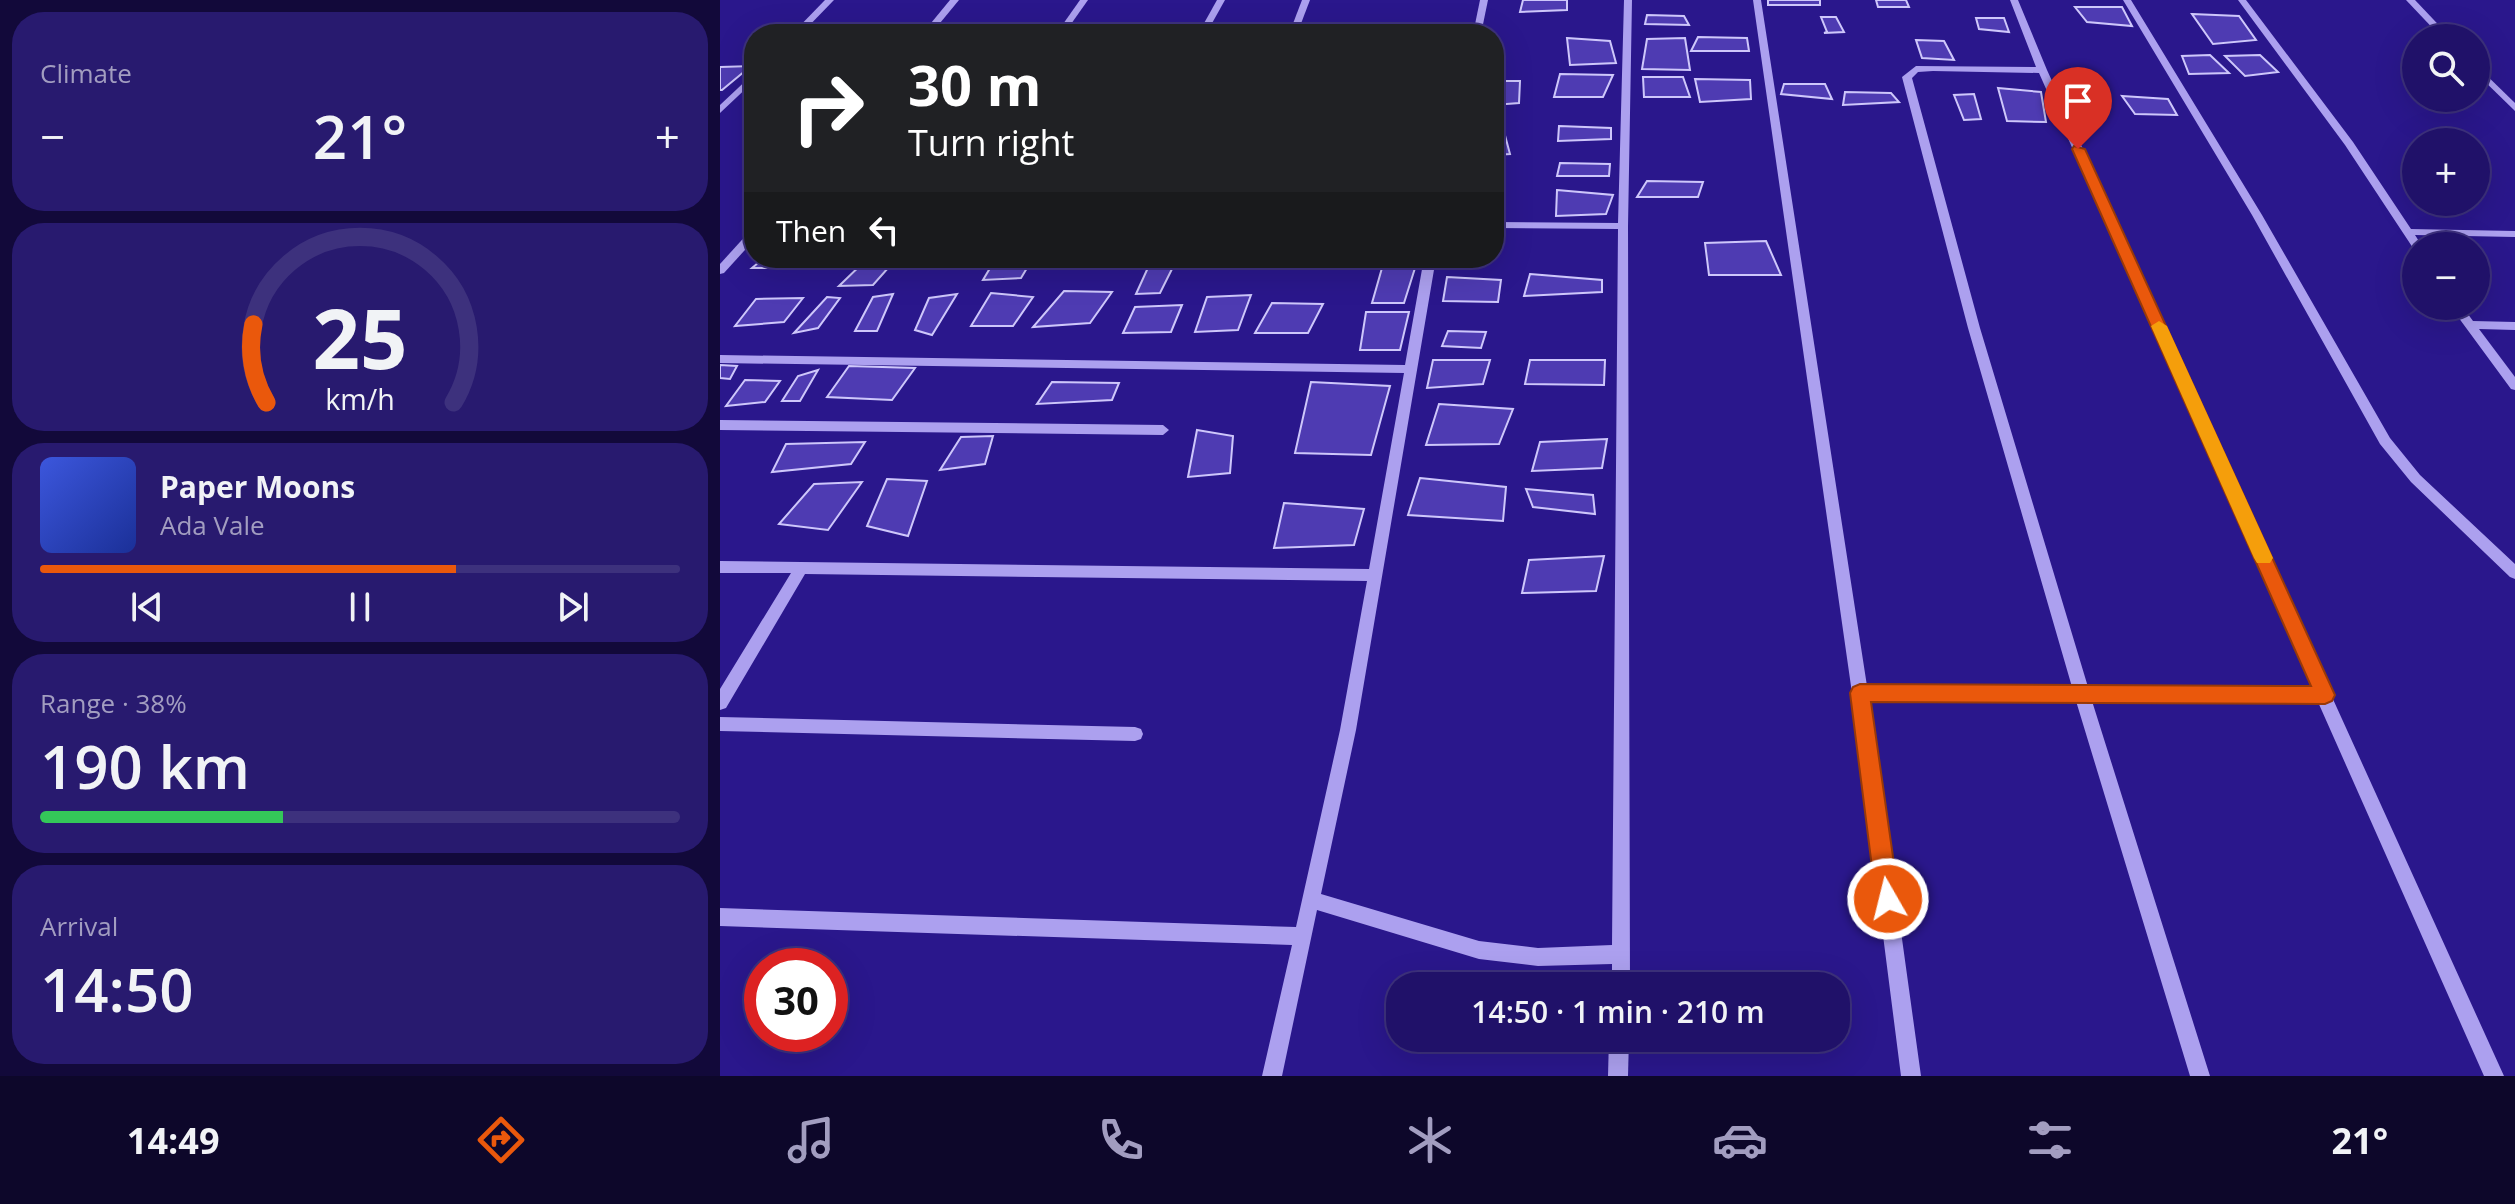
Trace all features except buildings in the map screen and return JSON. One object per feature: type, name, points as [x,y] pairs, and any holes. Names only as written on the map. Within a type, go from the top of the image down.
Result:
[{"type":"street","points":[[806,24],[830,0]]},
{"type":"street","points":[[935,24],[955,0]]},
{"type":"street","points":[[1067,24],[1084,0]]},
{"type":"street","points":[[1208,24],[1221,0]]},
{"type":"street","points":[[1297,24],[1306,0]]},
{"type":"street","points":[[1479,24],[1484,0]]},
{"type":"street","points":[[1621,972],[1623,226],[1628,0]]},
{"type":"street","points":[[1757,0],[1860,693],[1911,1076]]},
{"type":"street","points":[[2014,0],[2042,70],[2494,1076]]},
{"type":"street","points":[[2127,0],[2257,215],[2385,441],[2408,474],[2443,508],[2488,543],[2515,573]]},
{"type":"street","points":[[2242,0],[2349,144],[2408,232]]},
{"type":"street","points":[[2410,0],[2433,24]]},
{"type":"street","points":[[2042,70],[1933,68],[1916,69],[1907,77],[1938,199],[2083,694],[2200,1076]]},
{"type":"street","points":[[2490,82],[2515,108]]},
{"type":"street","points":[[720,110],[744,86]]},
{"type":"street","points":[[1504,225],[1623,226]]},
{"type":"street","points":[[2490,234],[2515,234]]},
{"type":"street","points":[[720,271],[744,249]]},
{"type":"street","points":[[1272,1076],[1348,730],[1428,268]]},
{"type":"street","points":[[2466,320],[2515,386]]},
{"type":"street","points":[[2469,325],[2515,326]]},
{"type":"street","points":[[720,359],[1411,369]]},
{"type":"street","points":[[720,425],[1163,430]]},
{"type":"street","points":[[720,567],[1373,575]]},
{"type":"street","points":[[720,703],[802,567]]},
{"type":"street","points":[[1860,693],[2325,695]]},
{"type":"street","points":[[720,724],[1135,734]]},
{"type":"street","points":[[1310,899],[1479,950],[1538,957],[1622,954]]},
{"type":"street","points":[[720,917],[1302,936]]},
{"type":"street","points":[[1618,1076],[1619,1052]]},
{"type":"slow traffic","points":[[2159,326],[2263,558]]},
{"type":"route","points":[[1888,899],[1860,693],[2325,695],[2078,149]]}]
